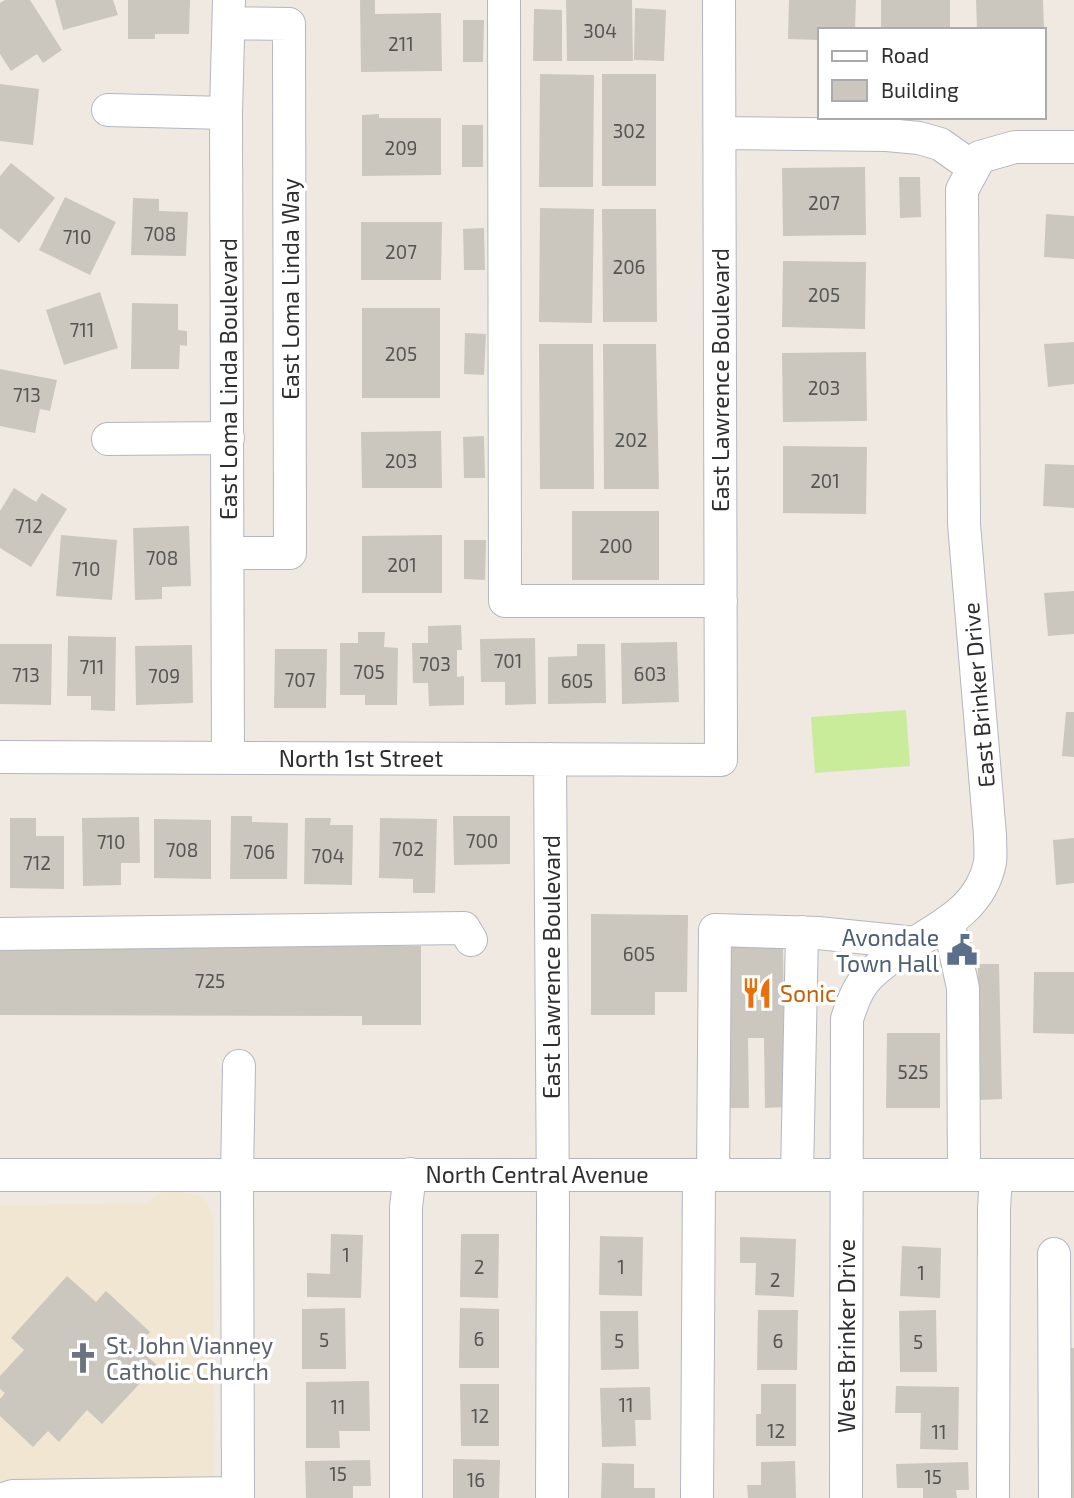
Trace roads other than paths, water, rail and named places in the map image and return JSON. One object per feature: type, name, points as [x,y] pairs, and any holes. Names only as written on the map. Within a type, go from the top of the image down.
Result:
[{"type":"street","points":[[504,0],[505,601],[721,601]]},
{"type":"street","name":"East Lawrence Boulevard","points":[[719,0],[721,760]]},
{"type":"street","name":"East Loma Linda Boulevard","points":[[228,758],[226,113],[229,12]]},
{"type":"street","name":"East Loma Linda Way","points":[[228,553],[290,554],[289,24],[229,12]]},
{"type":"street","points":[[108,110],[226,113]]},
{"type":"street","points":[[720,133],[887,135],[919,138],[940,144],[977,163],[1016,148],[1074,147]]},
{"type":"street","name":"East Brinker Drive","points":[[845,1175],[847,1019],[854,997],[867,978],[880,966],[969,906],[983,881],[990,861],[964,524],[962,190],[977,163]]},
{"type":"street","points":[[108,439],[228,438]]},
{"type":"street","name":"North 1st Street","points":[[0,757],[721,760]]},
{"type":"street","name":"East Lawrence Boulevard","points":[[550,759],[552,1498]]},
{"type":"street","points":[[945,924],[952,937],[963,988],[964,1175]]},
{"type":"street","points":[[0,934],[464,928],[471,940]]},
{"type":"street","points":[[697,1498],[715,930],[802,932],[916,943]]},
{"type":"street","points":[[796,1175],[802,932]]},
{"type":"street","points":[[7,1498],[238,1496],[239,1066]]},
{"type":"street","points":[[406,1498],[406,1207],[410,1174]]},
{"type":"street","name":"North Central Avenue","points":[[0,1175],[1074,1175]]},
{"type":"street","name":"West Brinker Drive","points":[[845,1175],[846,1498]]},
{"type":"street","points":[[993,1498],[993,1209],[996,1175]]},
{"type":"street","points":[[1054,1254],[1055,1498]]},
{"type":"place","name":"Avondale Town Hall","points":[[962,950]]},
{"type":"place","name":"Sonic","points":[[757,993]]},
{"type":"place","name":"St. John Vianney Catholic Church","points":[[83,1358]]}]
